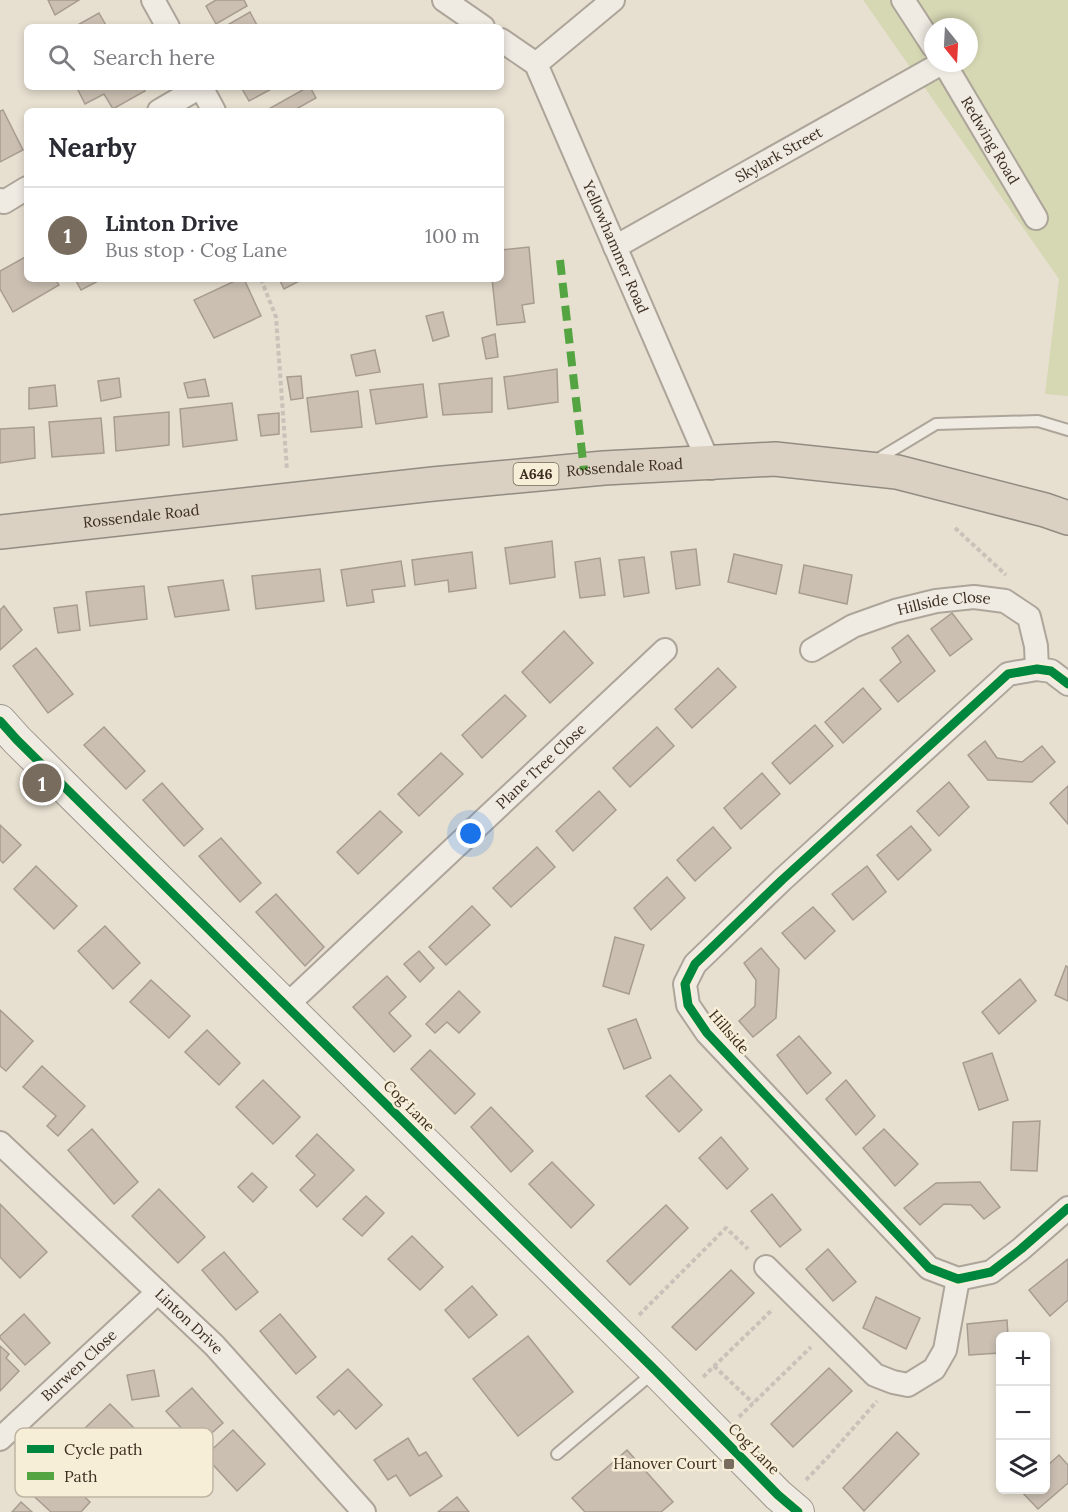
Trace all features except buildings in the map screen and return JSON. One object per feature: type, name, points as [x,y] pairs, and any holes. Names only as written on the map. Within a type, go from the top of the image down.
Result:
[{"type":"highway","name":"Rossendale Road","points":[[0,532],[432,484],[604,468],[710,465],[775,459],[897,472],[1046,510],[1068,518]]},
{"type":"street","points":[[153,0],[166,24]]},
{"type":"street","points":[[444,0],[479,24]]},
{"type":"street","points":[[504,42],[536,64],[613,0]]},
{"type":"street","points":[[903,0],[924,32]]},
{"type":"street","name":"Yellowhammer Road","points":[[536,64],[710,465]]},
{"type":"street","name":"Skylark Street","points":[[615,247],[927,72]]},
{"type":"street","name":"Redwing Road","points":[[948,72],[1036,218]]},
{"type":"street","points":[[164,108],[195,90]]},
{"type":"street","points":[[202,90],[212,108]]},
{"type":"street","points":[[0,200],[4,202],[24,190]]},
{"type":"street","name":"Hillside Close","points":[[812,650],[853,626],[895,611],[936,601],[974,597],[1005,601],[1029,617],[1036,646],[1037,669]]},
{"type":"street","name":"Plane Tree Close","points":[[286,1006],[665,650]]},
{"type":"street","points":[[1037,669],[1051,671],[1068,684]]},
{"type":"street","name":"Hillside","points":[[958,1279],[929,1268],[707,1033],[688,1005],[685,984],[695,964],[782,879],[1008,674],[1037,669]]},
{"type":"street","name":"Cog Lane","points":[[0,721],[619,1334],[778,1495],[798,1512]]},
{"type":"street","name":"Linton Drive","points":[[0,1143],[214,1346],[361,1511]]},
{"type":"street","points":[[766,1267],[875,1375],[908,1385],[934,1370],[945,1350],[958,1279],[991,1272],[1068,1208]]},
{"type":"street","name":"Burwen Close","points":[[0,1439],[158,1292]]},
{"type":"lane","points":[[862,468],[936,424],[1038,422],[1068,430]]},
{"type":"lane","points":[[556,1454],[656,1371]]},
{"type":"path","points":[[262,282],[276,317],[289,500]]},
{"type":"path","points":[[955,528],[1016,584],[1005,601]]},
{"type":"path","points":[[619,1334],[726,1227],[766,1267]]},
{"type":"path","points":[[682,1398],[791,1292]]},
{"type":"path","points":[[720,1435],[829,1329]]},
{"type":"path","points":[[714,1366],[753,1403]]},
{"type":"path","points":[[811,1474],[894,1382]]},
{"type":"green space","points":[[863,0],[1068,0],[1068,396],[1045,394],[1059,279]]},
{"type":"marked path","points":[[560,260],[584,470]]},
{"type":"cycle path","points":[[1068,684],[1051,671],[1037,669],[1008,674],[782,880],[695,964],[685,984],[688,1005],[707,1033],[929,1268],[958,1279],[991,1272],[1068,1208]]},
{"type":"cycle path","points":[[0,721],[656,1371],[778,1495],[798,1512]]},
{"type":"place","name":"Linton Drive","points":[[42,783]]},
{"type":"place","name":"Hanover Court","points":[[729,1464]]}]
